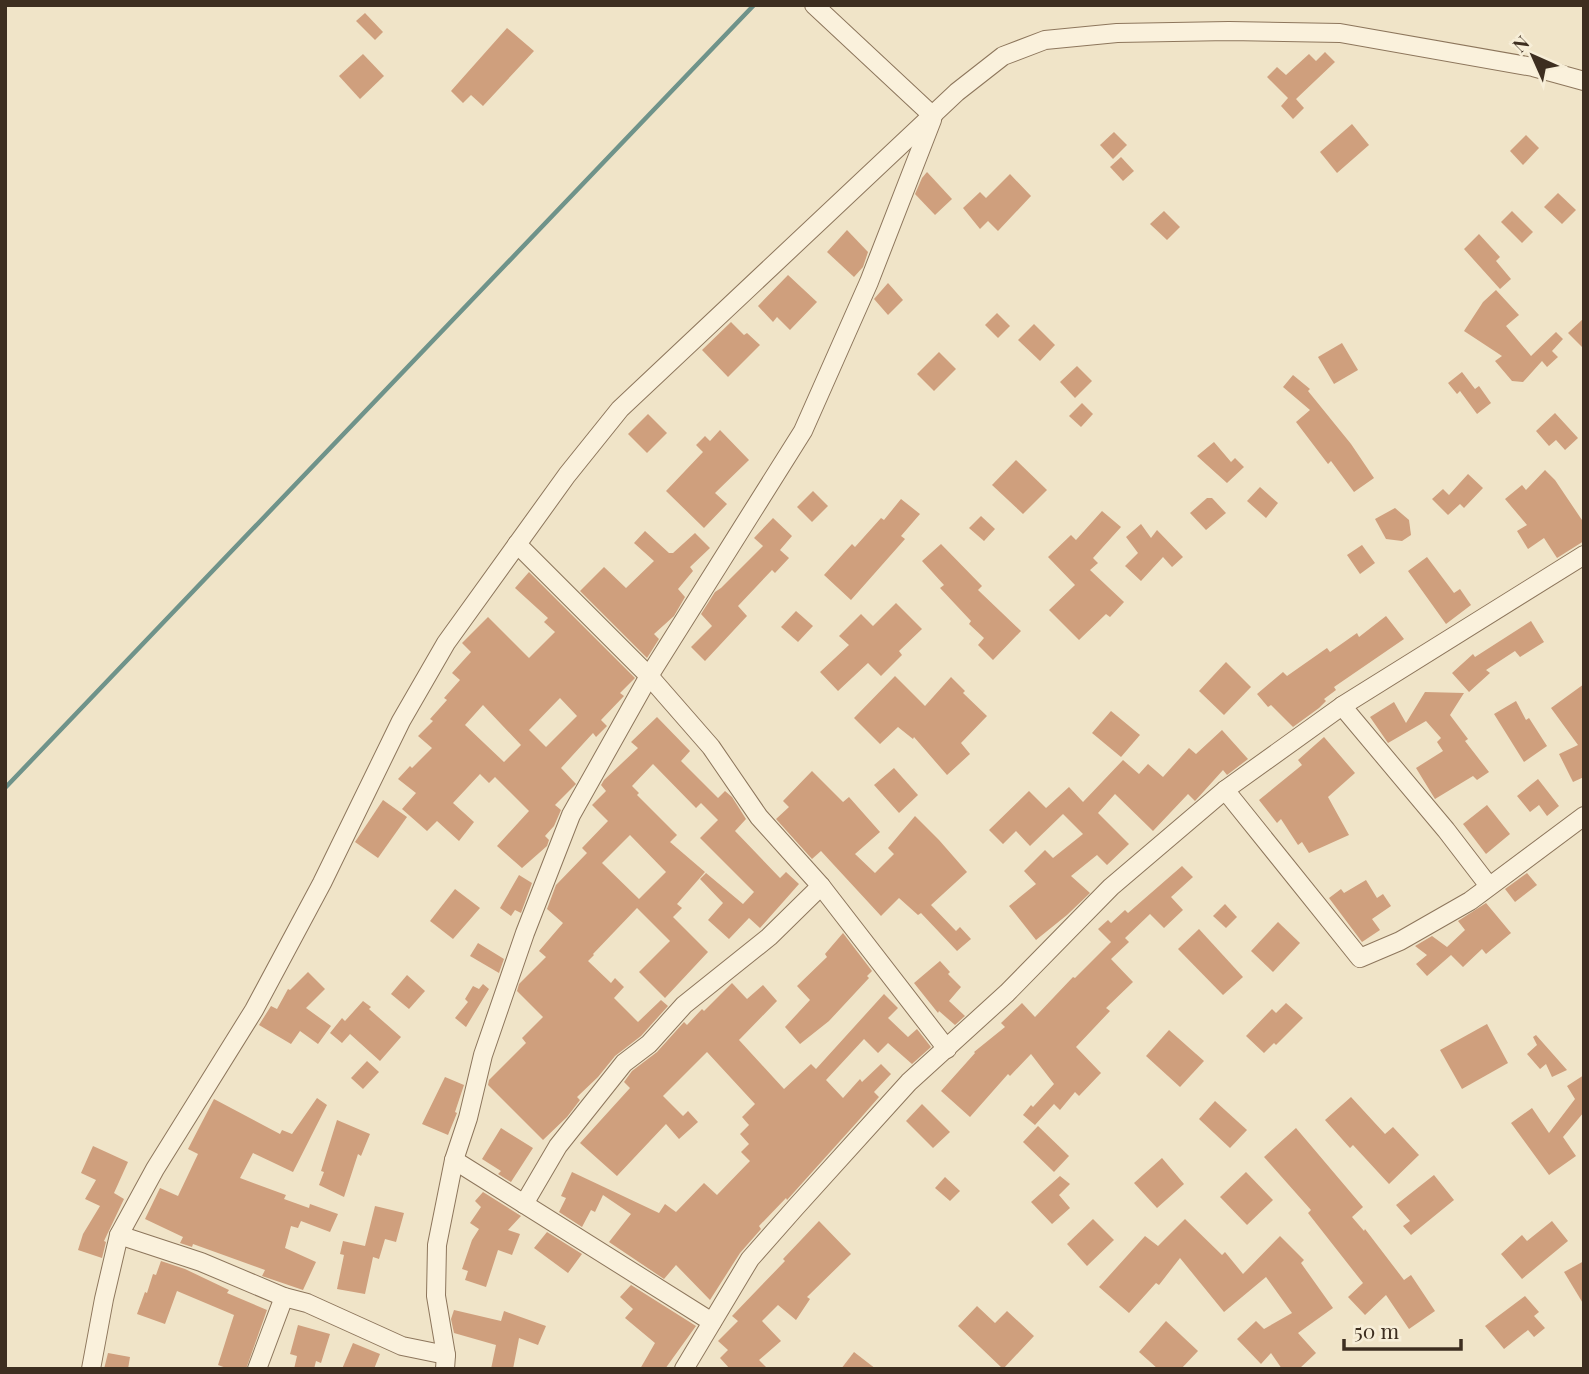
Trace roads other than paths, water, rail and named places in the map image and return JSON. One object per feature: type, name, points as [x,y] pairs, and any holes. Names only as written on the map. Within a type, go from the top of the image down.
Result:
[{"type":"street","points":[[814,5],[933,116]]},
{"type":"street","points":[[91,1369],[119,1236],[155,1169],[226,1059],[260,999],[322,883],[408,710],[446,643],[567,475],[620,409],[957,92],[1003,57],[1045,40],[1117,33],[1229,31],[1340,33],[1533,67],[1584,81]]},
{"type":"street","points":[[119,1236],[201,1262],[284,1297],[307,1303],[401,1346],[446,1362],[436,1297],[437,1245],[454,1160],[468,1118],[482,1055],[525,933],[571,815],[649,676],[803,431],[869,282],[933,116]]},
{"type":"street","points":[[517,544],[649,676],[711,747],[759,817],[821,886],[947,1049]]},
{"type":"street","points":[[684,1369],[750,1259],[909,1083],[1111,887],[1225,790],[1342,706],[1584,555]]},
{"type":"street","points":[[1342,706],[1446,830],[1489,886]]},
{"type":"street","points":[[1225,790],[1360,958],[1411,935],[1489,886],[1584,816]]},
{"type":"street","points":[[524,1204],[558,1146],[624,1063],[649,1044],[684,1005],[769,937],[821,886]]},
{"type":"street","points":[[454,1160],[712,1322]]},
{"type":"street","points":[[257,1369],[284,1297]]},
{"type":"waterway","points":[[5,788],[754,5]]}]
